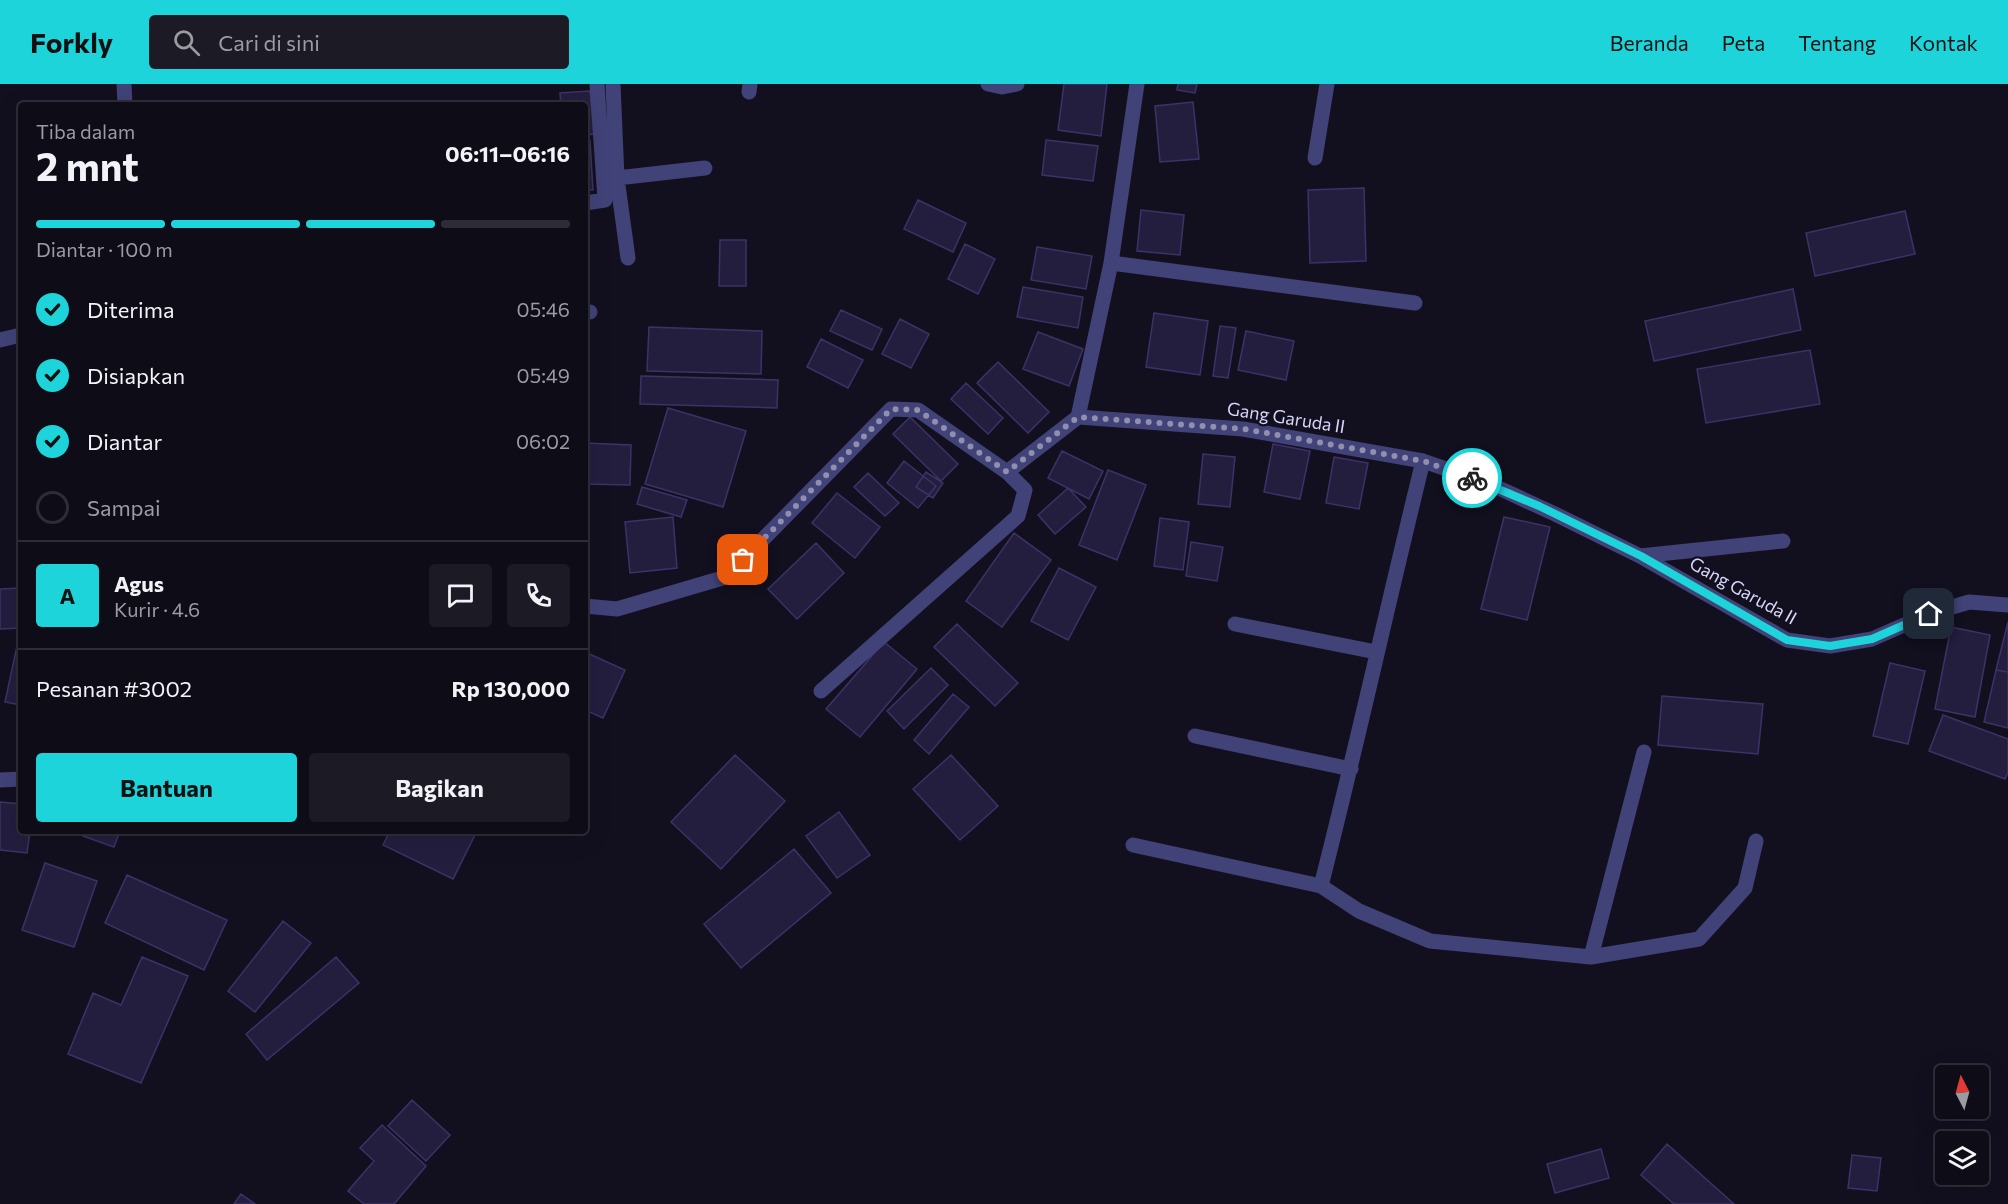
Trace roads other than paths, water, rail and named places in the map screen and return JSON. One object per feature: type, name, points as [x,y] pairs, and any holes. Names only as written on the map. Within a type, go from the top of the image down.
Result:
[{"type":"street","points":[[124,84],[125,102]]},
{"type":"street","points":[[588,203],[605,200],[597,84]]},
{"type":"street","points":[[613,84],[617,178],[628,258]]},
{"type":"street","points":[[988,84],[1002,87],[1017,84]]},
{"type":"street","points":[[1007,472],[1078,417],[1112,263],[1137,84]]},
{"type":"street","points":[[1315,158],[1327,84]]},
{"type":"street","points":[[617,178],[705,168]]},
{"type":"street","points":[[1112,263],[1415,303]]},
{"type":"street","points":[[0,340],[18,336]]},
{"type":"street","points":[[588,606],[617,609],[726,577],[891,409],[918,410],[1007,472],[1025,490],[1018,516],[821,691]]},
{"type":"street","name":"Gang Garuda II","points":[[1078,417],[1244,429],[1423,461],[1490,484],[1641,556],[1787,640],[1830,646],[1872,639],[1929,614],[1969,602],[2008,605]]},
{"type":"street","points":[[1321,886],[1351,769],[1376,652],[1423,461]]},
{"type":"street","points":[[1641,556],[1783,541]]},
{"type":"street","points":[[1234,624],[1376,652]]},
{"type":"street","points":[[1196,736],[1351,769]]},
{"type":"street","points":[[1592,957],[1644,752]]},
{"type":"street","points":[[0,780],[18,779]]},
{"type":"street","points":[[1133,845],[1321,886],[1359,911],[1431,941],[1592,957],[1699,939],[1745,888],[1756,840]]}]
